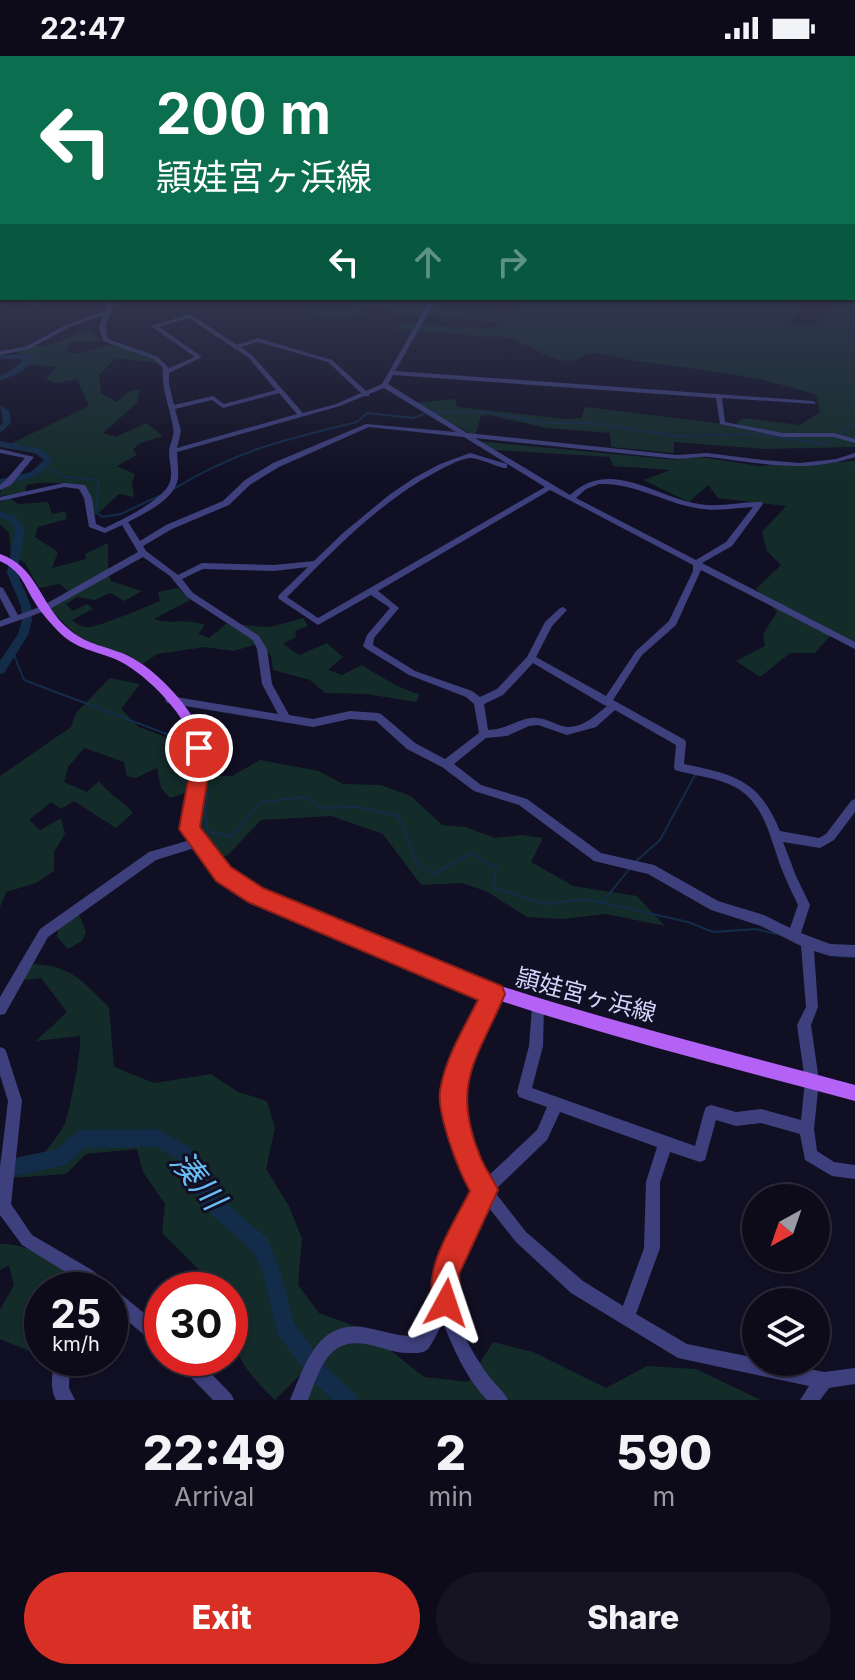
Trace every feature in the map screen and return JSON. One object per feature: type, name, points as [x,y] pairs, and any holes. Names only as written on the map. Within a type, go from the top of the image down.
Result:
[{"type":"main road","points":[[3,558],[23,569],[39,610],[82,645],[122,657],[142,668],[195,733],[201,757],[189,829],[197,843]]},
{"type":"main road","name":"頴娃宮ヶ浜線","points":[[197,843],[224,874],[255,895],[392,956],[538,1008],[855,1093]]},
{"type":"street","points":[[0,499],[64,485],[82,487],[88,498],[92,525],[105,531],[125,523],[134,513],[167,492],[175,471],[173,451],[178,433],[165,397],[163,361],[141,353]]},
{"type":"street","points":[[165,372],[199,357],[193,353]]},
{"type":"street","points":[[245,353],[300,414]]},
{"type":"street","points":[[302,353],[330,361],[367,395]]},
{"type":"street","points":[[173,451],[367,395],[384,385],[404,353]]},
{"type":"street","points":[[393,373],[813,403]]},
{"type":"street","points":[[384,385],[571,499],[855,646]]},
{"type":"street","points":[[170,408],[213,398],[223,406],[279,391]]},
{"type":"street","points":[[719,397],[722,423],[783,435],[834,435],[855,441]]},
{"type":"street","points":[[0,624],[39,610],[140,549],[169,527],[226,503],[248,482],[276,465],[363,426],[463,433],[677,457],[708,455],[758,465],[819,464],[855,455]]},
{"type":"street","points":[[0,451],[30,457],[7,483]]},
{"type":"street","points":[[531,476],[495,460],[464,457],[403,487],[315,563],[282,597],[318,622],[551,487]]},
{"type":"street","points":[[571,499],[586,485],[611,483],[646,489],[695,506],[759,504],[729,544],[697,563]]},
{"type":"street","points":[[125,523],[140,549],[190,595],[256,638],[266,665],[267,684],[284,716]]},
{"type":"street","points":[[176,579],[202,566],[274,568],[315,563]]},
{"type":"street","points":[[446,764],[484,734],[501,736],[529,719],[546,721],[567,731],[592,724],[610,704],[639,653],[673,623],[697,571],[697,563]]},
{"type":"street","points":[[0,590],[18,617]]},
{"type":"street","points":[[373,592],[395,608],[370,637],[368,646],[412,673],[469,694],[479,702],[484,734]]},
{"type":"street","points":[[479,702],[500,692],[531,659],[548,624],[563,610]]},
{"type":"street","points":[[531,659],[681,743],[679,767],[738,781],[758,799],[778,836],[792,885],[804,905],[794,935]]},
{"type":"street","points":[[170,700],[313,723],[350,715],[378,717],[411,746],[446,764],[478,788],[523,802],[598,857],[650,869],[715,906],[794,935],[807,943],[830,950],[855,951]]},
{"type":"street","points":[[778,836],[820,843],[830,837],[855,804]]},
{"type":"street","points":[[0,1009],[44,933],[153,856],[197,843]]},
{"type":"street","points":[[807,943],[812,1007],[804,1025],[812,1081],[807,1129],[810,1155],[832,1169],[855,1172]]},
{"type":"street","points":[[493,994],[464,1053],[452,1093],[467,1160],[484,1190],[521,1237],[577,1287],[684,1352],[824,1380],[855,1376]]},
{"type":"street","points":[[538,1008],[536,1046],[524,1092],[555,1106],[700,1155],[711,1112],[736,1119],[761,1116],[807,1129]]},
{"type":"street","points":[[0,1054],[15,1101],[1,1206],[27,1240],[69,1272]]},
{"type":"street","points":[[499,1400],[484,1386],[469,1363],[446,1303],[445,1273],[484,1190],[542,1135],[555,1106]]},
{"type":"street","points":[[627,1317],[652,1248],[653,1182],[666,1143]]},
{"type":"street","points":[[299,1400],[323,1347],[333,1337],[362,1334],[406,1346],[421,1344],[446,1303]]},
{"type":"street","points":[[128,1311],[144,1324]]},
{"type":"street","points":[[61,1376],[60,1390],[66,1400]]},
{"type":"street","points":[[202,1376],[225,1400]]},
{"type":"street","points":[[809,1400],[824,1380]]},
{"type":"green space","points":[[18,353],[151,353],[157,363],[115,358],[99,375],[101,393],[117,402],[130,391],[140,389],[137,403],[103,433],[116,437],[146,423],[163,436],[138,444],[133,450],[137,455],[117,466],[135,474],[132,483],[134,497],[119,494],[96,515],[85,489],[70,485],[26,485],[26,493],[0,496],[1,488],[47,463],[37,454],[10,448],[12,443],[89,406],[77,379],[56,383],[46,379],[57,367],[23,364]]},
{"type":"green space","points":[[541,353],[855,353],[855,447],[764,449],[674,442],[674,453],[611,447],[610,433],[547,428],[489,415],[481,416],[475,436],[414,403],[455,399],[457,407],[566,419],[581,418],[585,407],[734,425],[743,418],[800,425],[820,412],[816,395],[750,378],[600,353],[587,353],[576,360],[553,358]]},
{"type":"green space","points":[[476,441],[677,460],[694,456],[759,466],[855,461],[855,644],[831,635],[815,653],[790,653],[760,677],[736,661],[765,646],[763,634],[777,612],[756,589],[781,565],[767,551],[762,532],[786,506],[718,498],[708,485],[689,502],[643,480],[670,470],[613,466],[610,457],[495,450]]},
{"type":"green space","points":[[9,498],[18,504],[48,502],[52,514],[65,511],[67,519],[38,527],[35,537],[58,552],[52,568],[86,559],[85,554],[108,543],[108,574],[111,581],[142,591],[124,601],[110,593],[95,600],[77,597],[66,604],[73,611],[87,604],[93,609],[72,620],[80,625],[90,627],[125,616],[160,601],[158,592],[178,588],[190,600],[154,619],[205,625],[198,634],[209,638],[226,624],[270,627],[303,618],[308,626],[295,631],[296,637],[283,644],[299,655],[327,643],[343,657],[328,670],[342,675],[362,665],[420,694],[416,702],[366,694],[325,693],[310,680],[273,670],[271,656],[261,643],[233,651],[205,647],[157,654],[143,664],[127,655],[84,643],[49,608],[68,591],[60,584],[39,588],[25,563],[11,554],[9,533],[0,524],[0,502]]},
{"type":"green space","points":[[110,678],[140,684],[121,709],[139,727],[182,743],[193,753],[195,772],[185,793],[170,798],[161,788],[157,768],[136,778],[127,776],[124,762],[84,748],[68,767],[64,782],[87,792],[99,781],[133,813],[116,828],[74,801],[61,809],[51,802],[29,820],[40,830],[61,818],[65,834],[54,852],[54,871],[36,883],[6,892],[0,907],[0,776],[71,727],[76,713]]},
{"type":"green space","points":[[260,760],[319,771],[343,784],[381,785],[411,796],[442,825],[465,827],[495,838],[522,835],[543,838],[531,862],[573,886],[637,896],[665,926],[606,914],[563,919],[527,917],[486,891],[461,883],[421,885],[383,834],[331,816],[261,820],[227,856],[205,854],[193,821],[210,776],[232,776]]},
{"type":"green space","points":[[78,912],[86,932],[82,941],[68,949],[57,937],[58,925]]},
{"type":"green space","points":[[30,964],[56,967],[83,982],[109,1007],[114,1067],[154,1083],[211,1074],[238,1092],[267,1101],[275,1128],[266,1169],[289,1206],[302,1239],[298,1285],[319,1313],[365,1330],[424,1377],[468,1382],[493,1342],[533,1352],[606,1388],[647,1366],[696,1369],[761,1400],[306,1400],[304,1371],[275,1400],[248,1370],[248,1272],[201,1272],[162,1233],[165,1204],[143,1172],[137,1149],[86,1154],[66,1174],[12,1178],[16,1159],[43,1155],[65,1123],[80,1043],[80,1036],[36,1041],[67,1012],[41,978],[16,981]]},
{"type":"green space","points":[[0,1244],[32,1250],[70,1272],[24,1272],[24,1349],[0,1339],[0,1310],[14,1285],[9,1265],[0,1270]]},
{"type":"waterway","name":"湊川","points":[[0,357],[32,357],[18,370],[0,379]]},
{"type":"waterway","name":"湊川","points":[[0,407],[5,411],[7,423],[0,431]]},
{"type":"waterway","points":[[433,412],[487,412],[547,423],[589,423],[677,436],[757,434],[825,444],[835,438]]},
{"type":"waterway","points":[[172,490],[240,456],[357,422],[367,413],[413,418],[424,414]]},
{"type":"waterway","points":[[839,435],[855,424]]},
{"type":"waterway","name":"湊川","points":[[0,444],[38,451],[49,459],[35,473],[0,482]]},
{"type":"waterway","points":[[45,466],[64,477],[99,480],[96,512],[102,517],[121,514],[159,496]]},
{"type":"waterway","name":"湊川","points":[[0,514],[13,519],[20,530],[12,573],[26,606],[27,620],[23,635],[0,670]]},
{"type":"waterway","points":[[12,650],[24,680],[180,739],[181,781],[192,787]]},
{"type":"waterway","points":[[634,863],[660,840],[695,775]]},
{"type":"waterway","points":[[198,789],[208,794],[205,814],[208,832],[232,836],[261,802],[306,797],[321,808],[359,807],[398,816],[418,865],[433,874],[471,853],[496,868],[494,888],[547,904],[586,899],[602,903]]},
{"type":"waterway","points":[[602,903],[630,868]]},
{"type":"waterway","points":[[602,903],[688,922],[713,932],[756,929],[776,934]]},
{"type":"waterway","points":[[836,956],[855,957]]},
{"type":"waterway","name":"湊川","points":[[0,1170],[62,1157],[81,1139],[158,1138],[185,1154],[194,1163],[208,1200],[260,1245],[271,1271],[285,1328],[321,1376],[348,1400]]},
{"type":"route","points":[[199,748],[200,770],[189,829],[224,874],[255,895],[301,917],[456,982],[493,994],[464,1053],[452,1093],[467,1160],[484,1190],[445,1273],[446,1303]]}]
